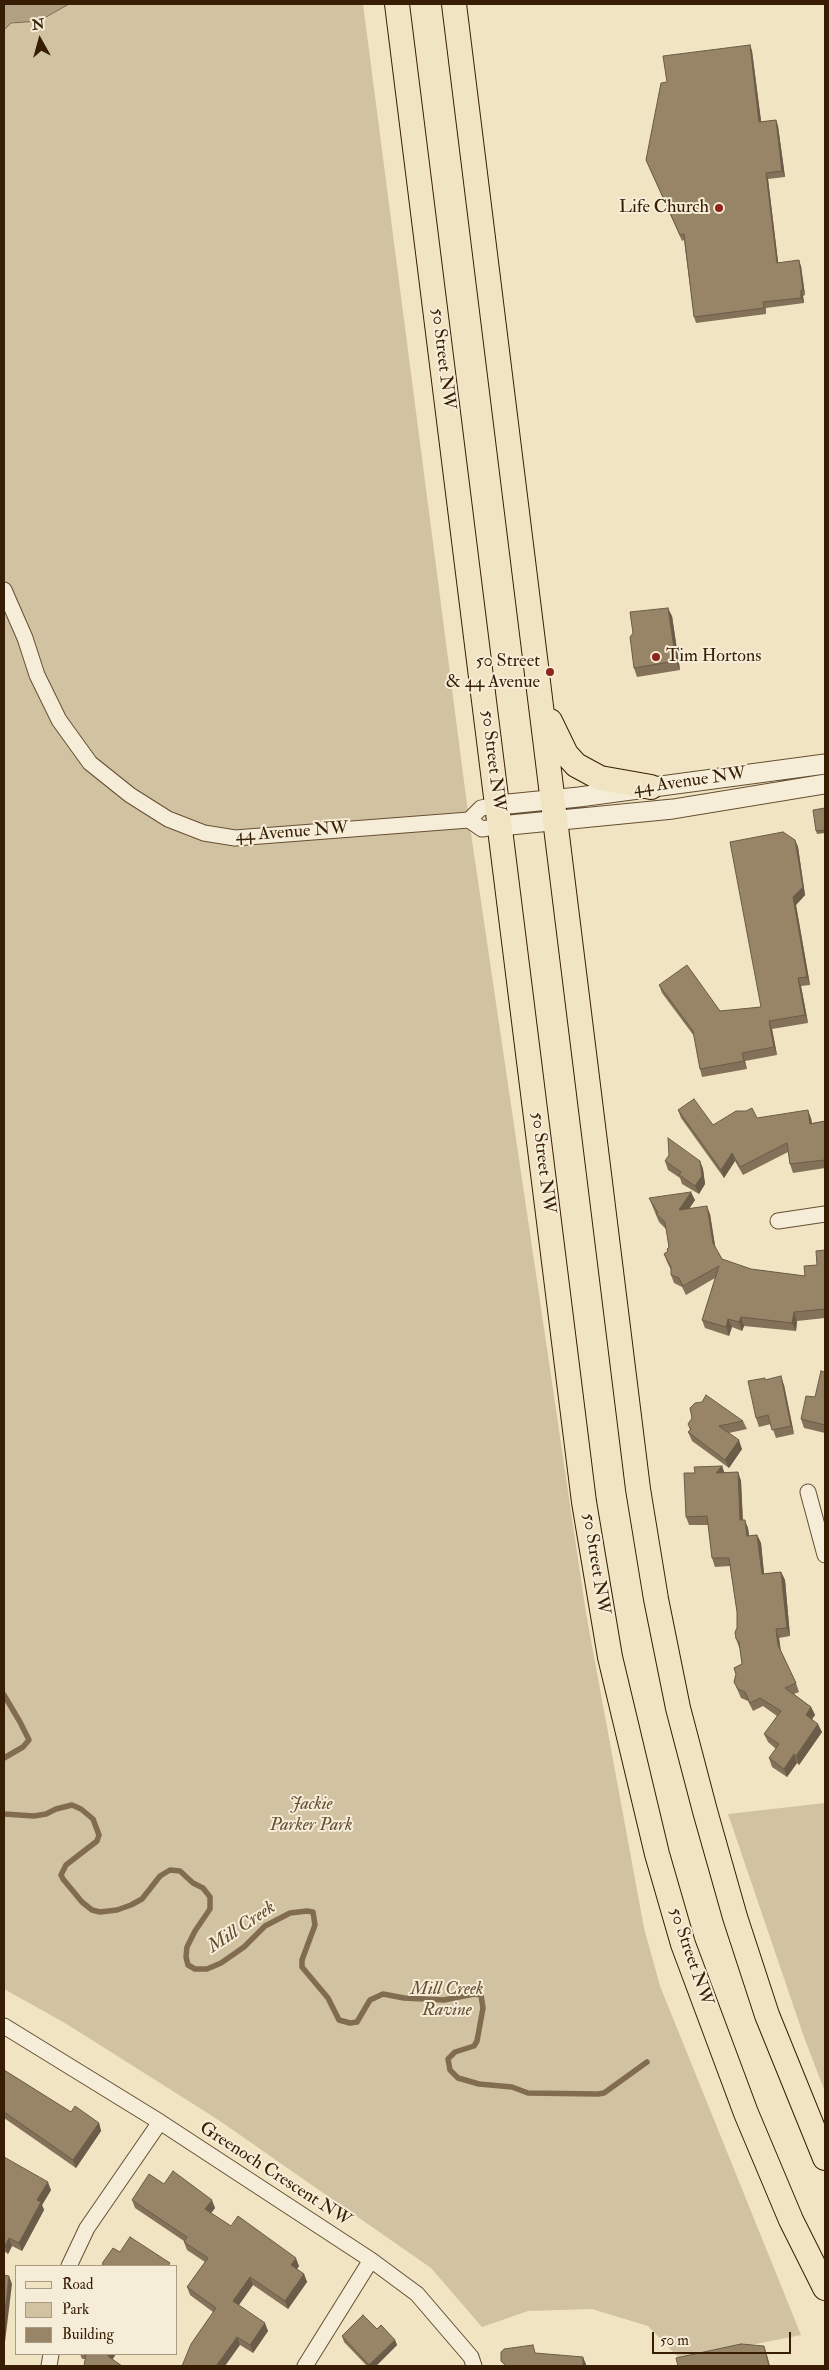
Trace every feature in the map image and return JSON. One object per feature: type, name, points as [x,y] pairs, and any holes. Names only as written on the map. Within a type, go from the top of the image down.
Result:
[{"type":"main road","name":"50 Street NW","points":[[397,4],[584,1502],[610,1657],[656,1854],[683,1944],[746,2113],[791,2220],[825,2288]]},
{"type":"main road","points":[[454,4],[638,1489],[656,1599],[676,1699],[704,1811],[735,1917],[768,2015],[825,2158]]},
{"type":"main road","points":[[540,698],[566,754],[576,765],[600,778],[651,787]]},
{"type":"street","name":"44 Avenue NW","points":[[4,590],[37,675],[59,720],[90,763],[130,795],[168,820],[204,833],[235,838],[469,820],[482,829],[499,816]]},
{"type":"street","name":"44 Avenue NW","points":[[554,810],[651,787],[825,764]]},
{"type":"street","name":"44 Avenue NW","points":[[469,820],[481,808],[499,816],[554,810],[673,809],[825,784]]},
{"type":"street","points":[[778,1221],[825,1214]]},
{"type":"street","points":[[808,1492],[825,1555]]},
{"type":"street","name":"Greenoch Crescent NW","points":[[4,2026],[160,2122],[370,2260],[417,2294],[471,2357],[474,2366]]},
{"type":"street","points":[[69,2265],[87,2228],[160,2122]]},
{"type":"street","points":[[305,2366],[370,2260]]},
{"type":"green space","name":"Jackie Parker Park","points":[[4,4],[363,4],[469,820],[586,1613],[644,1928],[660,1986],[801,2335],[680,2359],[648,2326],[592,2309],[528,2311],[482,2327],[431,2268],[217,2119],[65,2023],[4,1989]]},
{"type":"green space","points":[[825,1803],[825,2092],[804,2037],[728,1814]]},
{"type":"shaded area","points":[[4,4],[69,4],[39,21],[11,23],[4,30]]},
{"type":"building","name":"Life Church","points":[[750,45],[759,122],[776,120],[782,171],[766,173],[777,263],[799,260],[803,290],[801,290],[801,298],[763,302],[764,308],[694,317],[684,234],[680,235],[646,160],[661,83],[667,82],[663,56]]},
{"type":"building","name":"Tim Hortons","points":[[668,608],[676,661],[634,668],[630,637],[633,633],[630,612]]},
{"type":"building","points":[[825,808],[825,830],[816,831],[813,810]]},
{"type":"building","points":[[783,832],[795,840],[803,887],[793,897],[807,977],[798,978],[805,1015],[769,1021],[774,1047],[742,1053],[744,1061],[700,1069],[693,1031],[659,985],[687,965],[720,1011],[761,1007],[730,842]]},
{"type":"building","points":[[694,1099],[713,1125],[736,1111],[746,1111],[752,1108],[757,1118],[808,1110],[810,1124],[825,1121],[825,1160],[790,1164],[787,1143],[740,1167],[732,1153],[721,1170],[678,1110]]},
{"type":"building","points":[[668,1138],[700,1161],[702,1176],[695,1186],[679,1175],[681,1172],[665,1161],[669,1155]]},
{"type":"building","points":[[691,1192],[679,1210],[707,1206],[713,1243],[722,1259],[751,1269],[805,1276],[804,1266],[817,1265],[816,1251],[825,1250],[825,1309],[794,1312],[792,1323],[741,1317],[739,1322],[728,1319],[726,1327],[702,1320],[719,1266],[683,1286],[679,1278],[671,1275],[671,1267],[664,1254],[668,1251],[669,1247],[665,1222],[656,1214],[658,1213],[649,1198]]},
{"type":"building","points":[[821,1371],[825,1372],[825,1425],[801,1419],[806,1396],[815,1397]]},
{"type":"building","points":[[781,1376],[791,1426],[772,1430],[768,1415],[756,1418],[748,1381],[765,1378],[765,1380]]},
{"type":"building","points":[[706,1395],[743,1421],[719,1426],[739,1440],[725,1460],[688,1432],[691,1429],[688,1424],[692,1418],[690,1408],[695,1403],[702,1402]]},
{"type":"building","points":[[722,1466],[716,1473],[738,1472],[740,1520],[745,1520],[747,1536],[757,1535],[762,1574],[781,1572],[787,1628],[776,1629],[778,1645],[796,1683],[785,1688],[811,1707],[806,1715],[818,1724],[796,1756],[794,1754],[784,1769],[769,1758],[779,1744],[764,1734],[781,1711],[760,1698],[750,1703],[745,1692],[738,1689],[734,1682],[736,1674],[734,1668],[742,1664],[739,1642],[736,1639],[735,1632],[737,1628],[737,1612],[729,1558],[712,1558],[707,1516],[686,1517],[684,1473],[695,1473],[694,1467]]},
{"type":"building","points":[[4,2070],[71,2112],[75,2106],[99,2123],[73,2160],[4,2112]]},
{"type":"building","points":[[4,2157],[48,2182],[37,2200],[41,2202],[19,2243],[9,2238],[5,2246],[4,2245]]},
{"type":"building","points":[[173,2171],[212,2200],[205,2209],[231,2226],[238,2216],[296,2258],[291,2265],[304,2274],[285,2301],[250,2277],[233,2301],[265,2323],[250,2345],[237,2337],[216,2366],[182,2366],[191,2344],[216,2308],[187,2287],[208,2258],[184,2242],[187,2237],[132,2200],[149,2174],[164,2184]]},
{"type":"building","points":[[130,2237],[170,2263],[169,2265],[102,2265],[113,2248],[120,2252]]},
{"type":"building","points":[[4,2275],[9,2276],[4,2321]]},
{"type":"building","points":[[363,2315],[377,2329],[381,2325],[395,2340],[369,2365],[342,2336]]},
{"type":"building","points":[[741,2344],[764,2346],[769,2366],[678,2366],[676,2358]]},
{"type":"building","points":[[533,2345],[535,2353],[583,2357],[583,2366],[506,2366],[501,2361],[501,2352],[504,2349]]},
{"type":"building","points":[[86,2355],[108,2355],[122,2366],[84,2366]]},
{"type":"waterway","name":"Mill Creek","points":[[4,1695],[29,1740],[23,1747],[4,1758]]},
{"type":"waterway","name":"Mill Creek","points":[[4,1814],[34,1816],[72,1805],[81,1809],[93,1819],[99,1835],[97,1841],[66,1865],[61,1875],[82,1902],[92,1910],[100,1912],[117,1910],[131,1905],[142,1899],[160,1876],[170,1870],[180,1871],[193,1883],[203,1888],[210,1897],[210,1909],[195,1931],[187,1947],[186,1957],[188,1965],[195,1969],[207,1969],[221,1963],[244,1947],[265,1926],[290,1913],[307,1911],[313,1912],[315,1925],[302,1960],[302,1967],[328,1998],[339,2020],[350,2023],[357,2022],[370,2000],[383,1994],[404,1998],[444,2000],[474,1994],[481,1995],[483,2008],[477,2041],[474,2046],[455,2052],[448,2059],[450,2070],[458,2078],[479,2084],[512,2087],[528,2093],[598,2094],[604,2093],[647,2062]]},
{"type":"place","name":"Life Church","points":[[719,208]]},
{"type":"place","name":"Tim Hortons","points":[[656,657]]},
{"type":"place","name":"50 Street & 44 Avenue","points":[[550,672]]},
{"type":"park label","name":"Mill Creek Ravine","points":[[447,2000]]}]
